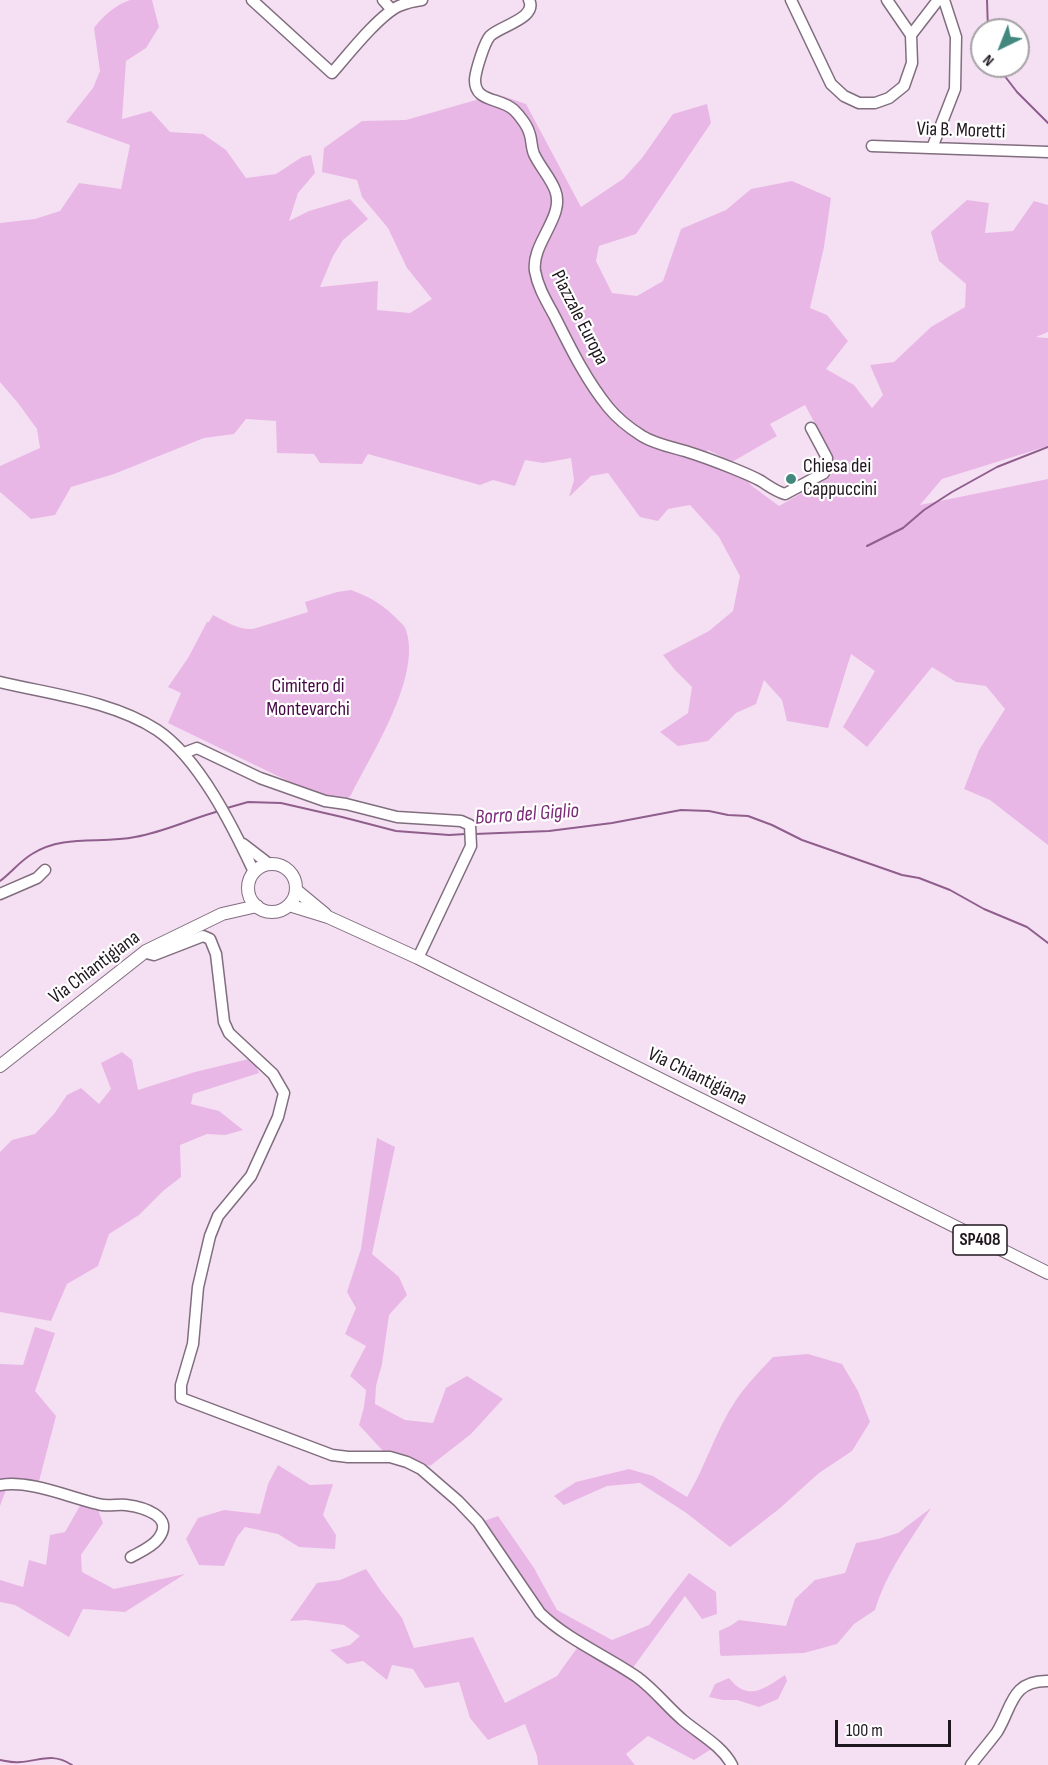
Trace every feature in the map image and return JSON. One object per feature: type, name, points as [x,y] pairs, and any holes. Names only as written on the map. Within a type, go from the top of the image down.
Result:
[{"type":"main road","name":"Via Chiantigiana","points":[[269,864],[283,866],[289,870],[296,890],[328,917]]},
{"type":"main road","points":[[254,872],[269,864]]},
{"type":"main road","name":"Via Chiantigiana","points":[[222,914],[248,890],[254,872]]},
{"type":"main road","points":[[248,890],[249,896],[257,906]]},
{"type":"main road","points":[[289,905],[293,901],[296,890]]},
{"type":"main road","name":"Via Chiantigiana","points":[[0,1066],[146,951],[222,914],[257,906],[269,912],[277,912],[289,905],[328,917],[418,958],[1048,1274]]},
{"type":"street","points":[[252,0],[332,73],[392,10],[422,0]]},
{"type":"street","points":[[383,0],[392,10]]},
{"type":"street","name":"Piazzale Europa","points":[[529,0],[531,9],[526,15],[495,31],[488,39],[475,77],[476,84],[484,98],[502,101],[515,111],[529,131],[534,153],[557,194],[557,206],[536,253],[535,269],[538,284],[574,355],[597,392],[609,408],[640,435],[654,442],[714,461],[785,494],[824,472],[826,458],[811,428]]},
{"type":"street","points":[[791,0],[831,84],[844,96],[859,103],[875,103],[889,98],[904,86],[912,63],[911,35],[887,0]]},
{"type":"street","points":[[911,35],[938,0]]},
{"type":"street","points":[[932,148],[954,89],[956,37],[944,0]]},
{"type":"street","name":"Via B. Moretti","points":[[872,146],[1048,152]]},
{"type":"street","points":[[0,682],[92,704],[129,716],[158,731],[184,753],[215,798],[254,872]]},
{"type":"street","points":[[184,753],[197,748],[260,778],[325,801],[397,817],[466,824],[471,846],[418,958]]},
{"type":"street","points":[[240,842],[269,864]]},
{"type":"street","points":[[0,894],[37,878],[45,870]]},
{"type":"street","points":[[146,951],[154,955],[203,936],[210,939],[216,954],[224,1022],[229,1033],[273,1074],[284,1093],[278,1117],[251,1176],[218,1216],[210,1236],[198,1287],[193,1344],[181,1385],[181,1398],[332,1455],[390,1457],[421,1469],[478,1522],[540,1613],[579,1643],[649,1686],[731,1763]]},
{"type":"street","points":[[0,1485],[22,1484],[102,1505],[125,1505],[151,1511],[158,1515],[161,1522],[160,1537],[131,1557]]},
{"type":"street","points":[[971,1765],[996,1732],[1013,1696],[1035,1680],[1048,1680]]},
{"type":"green space","points":[[130,0],[152,0],[159,27],[146,48],[126,61],[122,119],[151,111],[170,132],[203,134],[226,150],[246,178],[276,174],[302,157],[311,155],[315,173],[298,193],[289,221],[309,211],[350,199],[368,219],[343,240],[333,256],[320,287],[378,281],[377,310],[410,313],[432,299],[407,268],[388,228],[362,197],[357,180],[322,172],[324,148],[362,121],[406,120],[497,94],[526,104],[581,207],[623,179],[642,158],[673,114],[707,104],[711,123],[636,234],[599,246],[596,261],[612,293],[637,296],[663,281],[681,229],[726,210],[751,189],[792,181],[831,198],[824,247],[810,308],[827,315],[848,341],[826,369],[854,385],[872,408],[883,395],[870,365],[894,362],[931,327],[965,307],[966,284],[939,261],[931,232],[967,200],[989,203],[985,233],[1013,231],[1034,201],[1048,205],[1048,332],[1036,337],[1048,338],[1048,446],[942,479],[920,505],[1048,479],[1048,845],[990,800],[964,789],[979,750],[1005,709],[986,686],[956,682],[932,667],[867,747],[843,727],[875,671],[851,654],[828,728],[787,721],[782,700],[764,680],[756,704],[736,713],[708,741],[678,746],[660,732],[688,713],[692,687],[663,655],[709,631],[733,611],[740,576],[719,537],[690,505],[668,509],[658,521],[640,517],[608,473],[591,476],[569,497],[574,480],[571,458],[543,463],[525,460],[515,486],[493,480],[480,485],[368,454],[362,464],[320,463],[314,454],[277,453],[276,421],[246,419],[234,434],[204,438],[114,474],[71,487],[55,515],[31,519],[0,492],[0,466],[40,448],[37,429],[0,382],[0,223],[35,219],[60,211],[79,183],[121,189],[130,145],[66,122],[93,88],[100,71],[94,28],[110,11]],"holes":[[[805,405],[833,457],[830,477],[779,506],[752,486],[742,475],[701,459],[708,450],[732,462],[777,436],[770,424]]]},
{"type":"green space","name":"Cimitero di Montevarchi","points":[[351,590],[376,602],[402,623],[406,630],[409,649],[407,669],[392,714],[351,795],[346,800],[315,794],[168,723],[181,693],[168,687],[213,615],[237,627],[253,629],[308,612],[305,602]]},
{"type":"green space","points":[[122,1052],[132,1060],[138,1090],[195,1072],[253,1058],[259,1073],[193,1094],[191,1104],[219,1111],[243,1130],[225,1135],[207,1134],[180,1145],[181,1177],[139,1215],[109,1234],[98,1266],[67,1284],[51,1321],[0,1312],[0,1152],[12,1140],[35,1134],[54,1114],[67,1095],[81,1088],[99,1104],[111,1089],[101,1063]]},
{"type":"green space","points":[[377,1138],[395,1147],[372,1254],[399,1277],[407,1295],[389,1315],[382,1364],[376,1386],[375,1404],[405,1420],[433,1423],[446,1388],[467,1376],[503,1399],[471,1434],[430,1466],[383,1451],[359,1425],[366,1390],[350,1376],[366,1346],[345,1334],[356,1308],[347,1292],[361,1249]]},
{"type":"green space","points":[[35,1327],[55,1333],[35,1391],[56,1416],[38,1485],[6,1490],[0,1506],[0,1364],[23,1365]]},
{"type":"green space","points":[[808,1354],[842,1364],[858,1391],[870,1422],[852,1451],[819,1473],[779,1509],[730,1547],[685,1512],[640,1483],[607,1486],[564,1505],[554,1496],[576,1482],[629,1469],[653,1476],[687,1497],[729,1412],[749,1383],[773,1357]]},
{"type":"green space","points":[[278,1465],[310,1485],[333,1484],[323,1515],[336,1535],[335,1549],[299,1547],[278,1534],[245,1527],[237,1537],[224,1566],[199,1565],[186,1539],[198,1518],[224,1510],[260,1514],[268,1484]]},
{"type":"green space","points":[[81,1504],[97,1507],[103,1523],[81,1555],[82,1572],[114,1589],[185,1574],[125,1612],[83,1609],[69,1637],[15,1605],[0,1602],[0,1580],[23,1587],[29,1560],[46,1565],[50,1535],[65,1532]]},
{"type":"green space","points":[[931,1508],[892,1570],[875,1610],[854,1624],[837,1644],[804,1653],[721,1656],[719,1631],[739,1620],[786,1626],[795,1599],[815,1580],[845,1573],[856,1543],[898,1533]]},
{"type":"green space","points":[[498,1516],[534,1568],[557,1610],[612,1640],[649,1625],[689,1573],[716,1592],[717,1614],[702,1619],[685,1596],[632,1669],[629,1677],[683,1725],[713,1748],[694,1760],[648,1736],[626,1754],[635,1765],[538,1765],[525,1724],[488,1740],[470,1718],[459,1682],[425,1688],[413,1669],[392,1665],[387,1680],[363,1661],[347,1664],[330,1650],[350,1645],[360,1636],[344,1625],[306,1620],[290,1621],[317,1583],[340,1580],[366,1569],[402,1618],[414,1648],[473,1637],[505,1703],[557,1676],[577,1648],[533,1600],[484,1521]]},
{"type":"green space","points":[[785,1675],[787,1681],[778,1699],[759,1707],[737,1700],[709,1697],[715,1684],[729,1678],[743,1690],[756,1691]]},
{"type":"waterway","points":[[987,0],[988,18]]},
{"type":"waterway","points":[[1006,78],[1048,123]]},
{"type":"waterway","points":[[867,546],[903,528],[924,510],[997,467],[1048,447]]},
{"type":"waterway","name":"Borro del Giglio","points":[[227,808],[248,802],[281,803],[396,831],[466,834]]},
{"type":"waterway","name":"Borro del Giglio","points":[[475,834],[549,831],[612,823],[681,810],[748,816],[802,840],[950,890],[984,909],[1027,927],[1048,943]]},
{"type":"waterway","name":"Borro del Giglio","points":[[0,881],[28,857],[56,844],[146,835],[219,811]]},
{"type":"waterway","points":[[0,1760],[17,1762],[52,1758],[72,1765]]},
{"type":"place","name":"Chiesa dei Cappuccini","points":[[791,479]]}]
